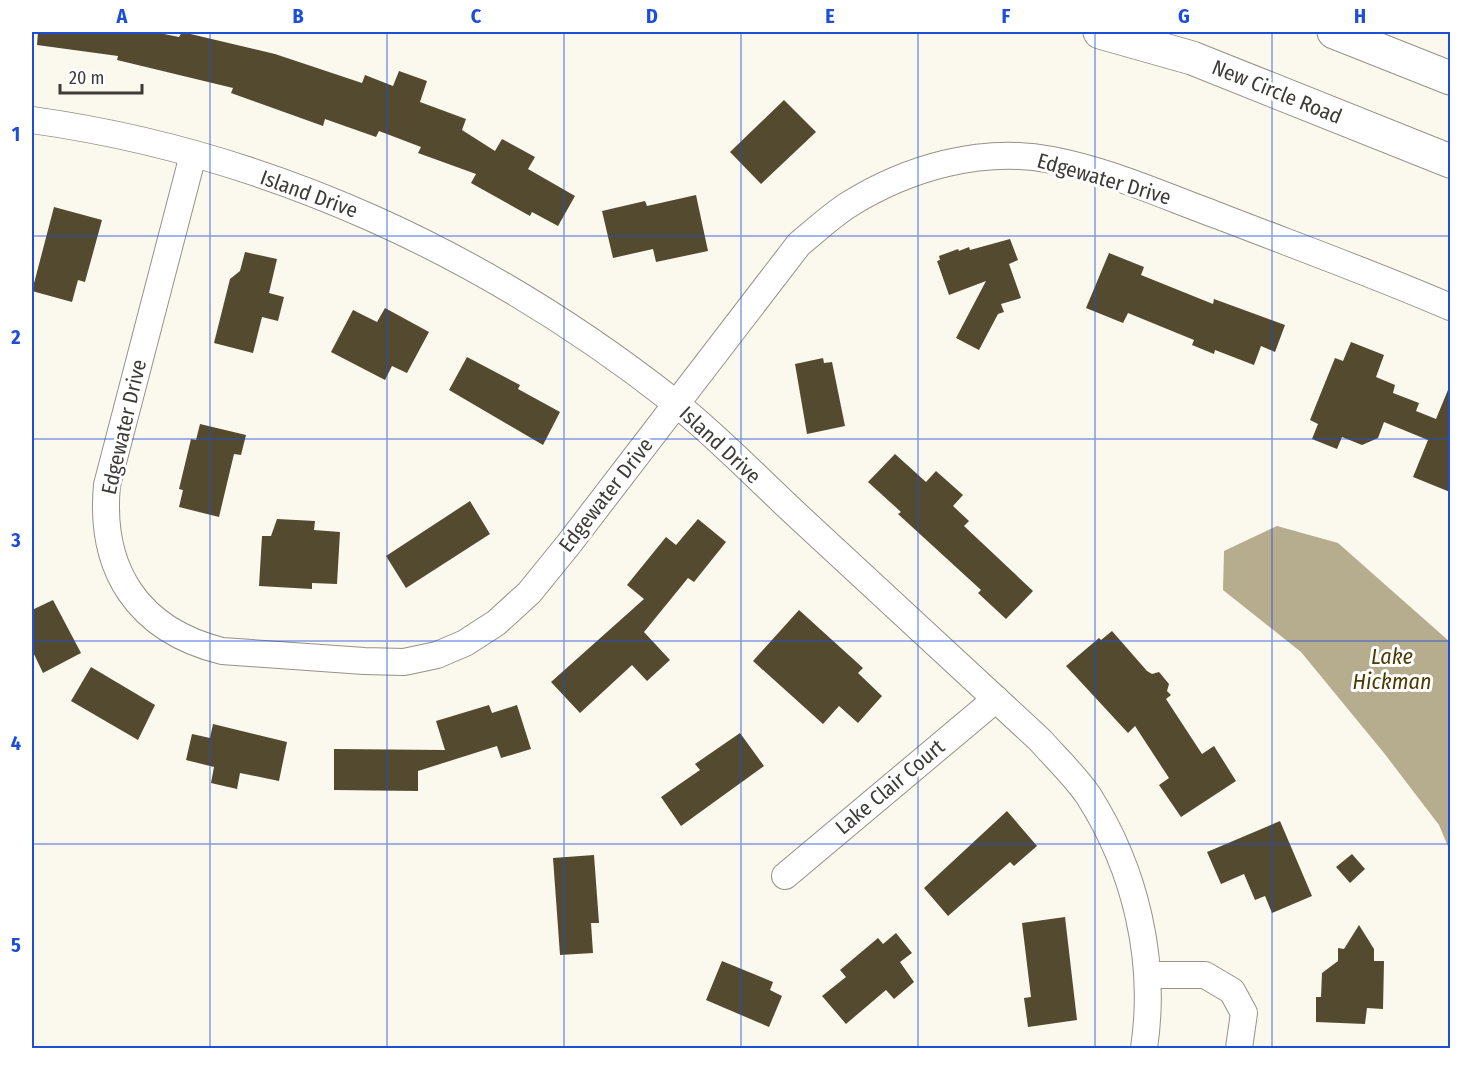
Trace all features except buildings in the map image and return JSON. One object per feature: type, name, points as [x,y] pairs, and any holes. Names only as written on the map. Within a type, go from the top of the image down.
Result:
[{"type":"highway","name":"New Circle Road","points":[[1100,32],[1192,58],[1450,161]]},
{"type":"highway","points":[[1334,32],[1450,78]]},
{"type":"street","name":"Island Drive","points":[[32,120],[133,138],[193,155],[296,186],[401,229],[480,271],[552,315],[676,404],[996,699],[1065,766],[1087,794],[1106,827],[1128,875],[1139,918],[1148,975],[1144,1048]]},
{"type":"street","name":"Edgewater Drive","points":[[193,155],[107,485],[105,513],[107,538],[115,564],[127,589],[148,615],[171,632],[198,645],[222,651],[404,662],[437,655],[465,643],[496,623],[529,593],[799,244],[848,205],[903,176],[933,166],[976,158],[1028,157],[1052,160],[1140,184],[1386,279],[1450,307]]},
{"type":"street","name":"Lake Clair Court","points":[[785,876],[996,699]]},
{"type":"street","points":[[1148,975],[1205,975],[1232,991],[1244,1013],[1239,1048]]},
{"type":"water","name":"Lake Hickman","points":[[1277,526],[1338,543],[1450,642],[1450,851],[1439,825],[1384,753],[1301,652],[1223,590],[1224,551]]}]
